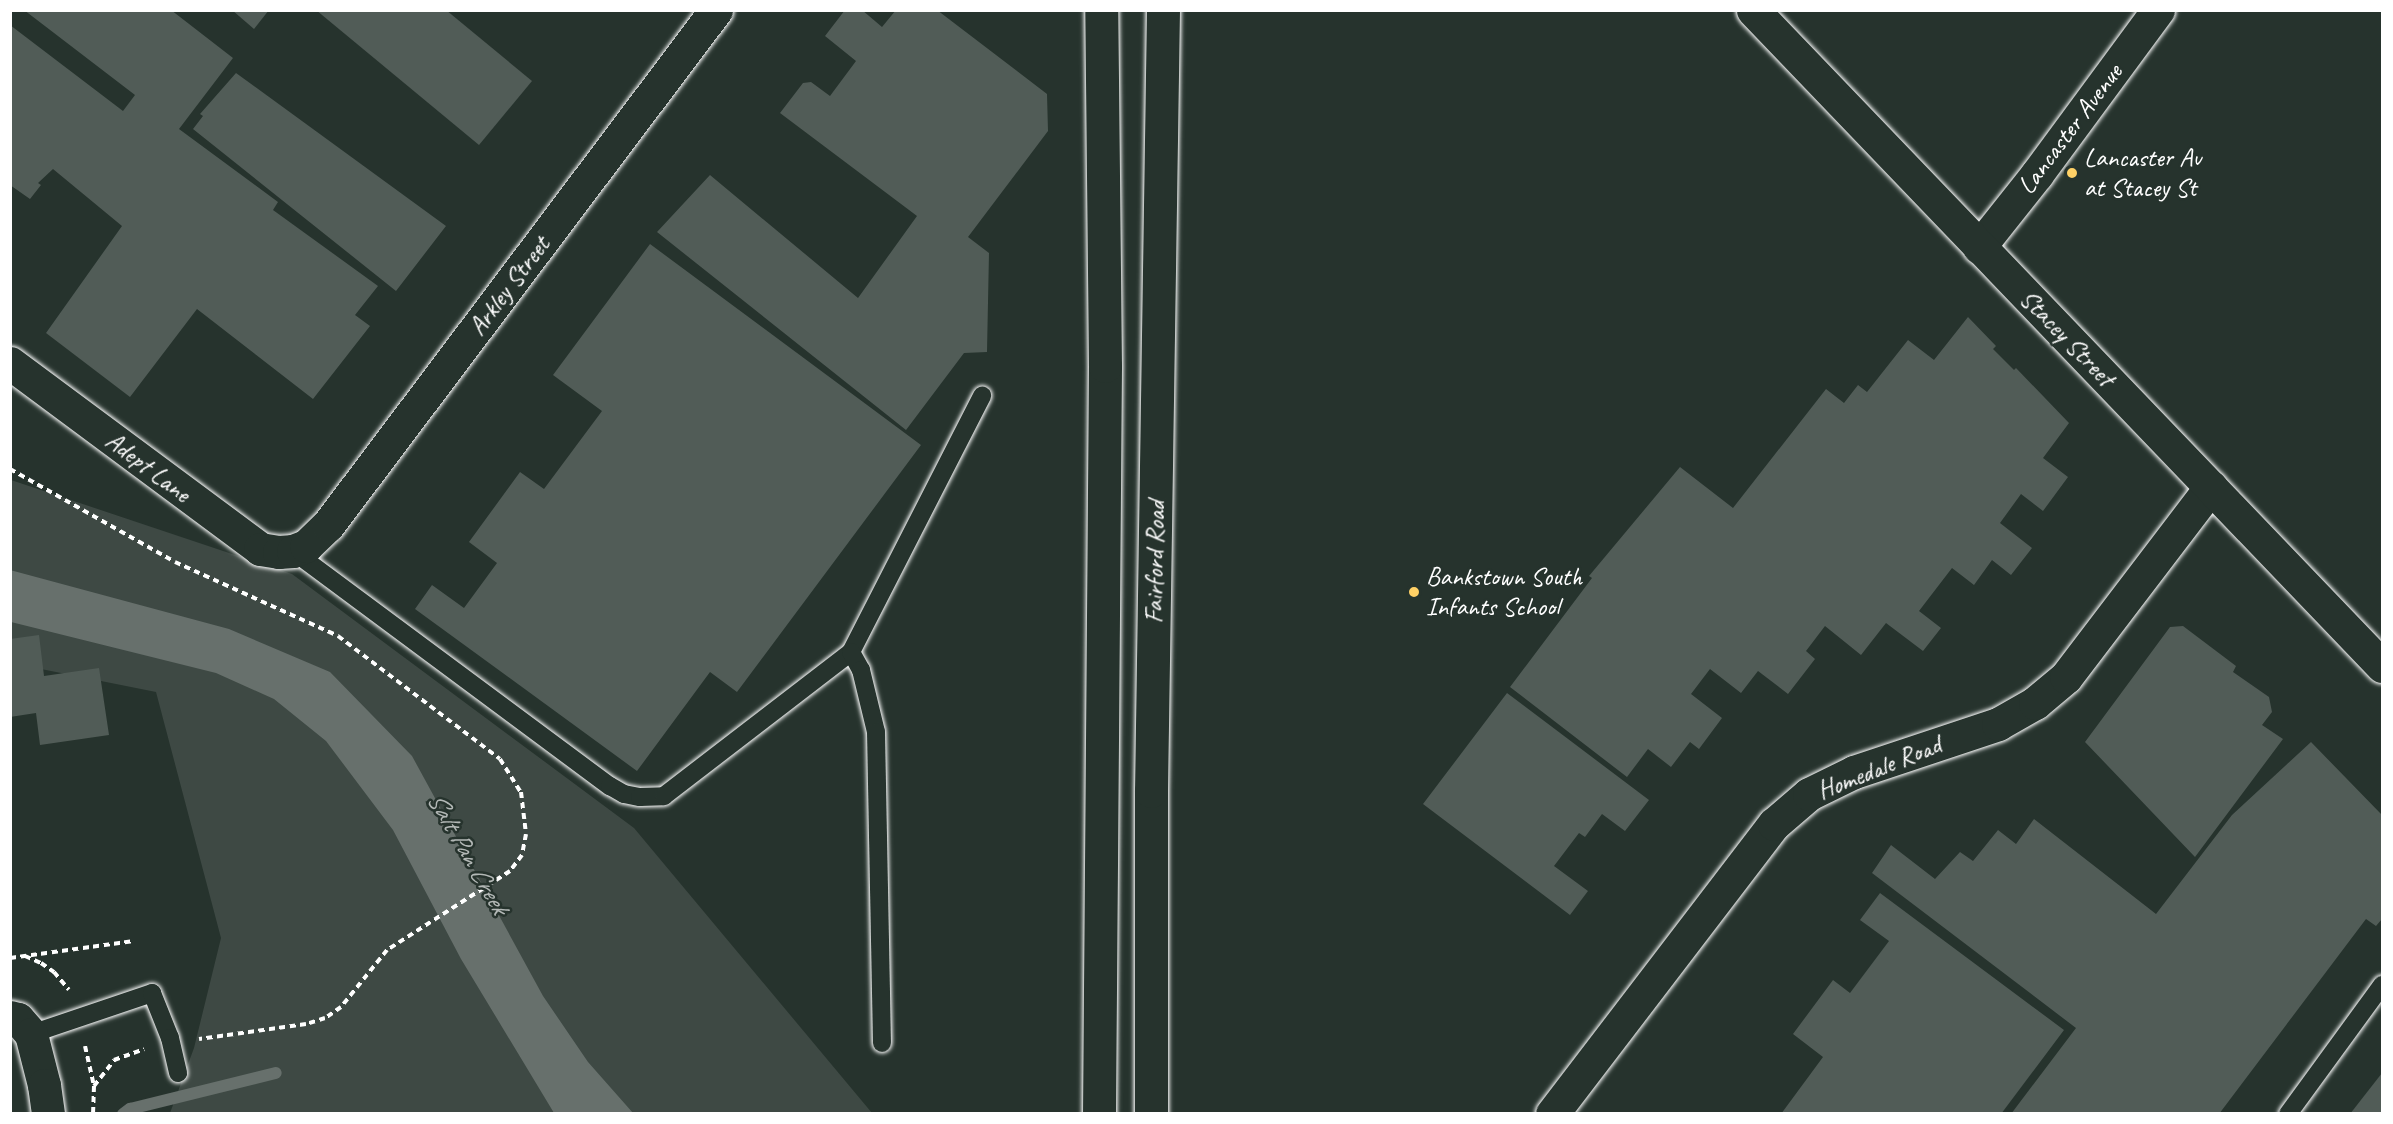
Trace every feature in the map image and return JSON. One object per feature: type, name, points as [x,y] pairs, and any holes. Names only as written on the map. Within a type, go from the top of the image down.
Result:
[{"type":"main road","name":"Arkley Street","points":[[293,551],[306,546],[328,525],[716,10]]},
{"type":"main road","name":"Fairford Road","points":[[1097,1108],[1105,366],[1101,10]]},
{"type":"main road","name":"Fairford Road","points":[[1151,1113],[1151,790],[1163,10]]},
{"type":"main road","name":"Stacey Street","points":[[1753,10],[2382,666]]},
{"type":"main road","name":"Lancaster Avenue","points":[[1979,247],[2037,174],[2158,10]]},
{"type":"main road","name":"Adept Lane","points":[[10,363],[246,540],[260,549],[279,552],[293,551]]},
{"type":"main road","name":"Homedale Road","points":[[1552,1113],[1774,824],[1809,794],[1854,772],[1998,724],[2035,703],[2066,677],[2211,487]]},
{"type":"main road","points":[[20,1024],[44,1085],[48,1113]]},
{"type":"lane","points":[[293,551],[610,786],[624,794],[640,797],[664,796],[677,789],[851,652],[982,396]]},
{"type":"lane","points":[[851,652],[861,670],[876,732],[882,1043]]},
{"type":"lane","points":[[2288,1113],[2382,985]]},
{"type":"lane","points":[[20,1024],[152,993],[171,1044],[178,1073]]},
{"type":"path","points":[[10,469],[175,562],[338,636],[500,759],[521,792],[526,834],[522,855],[510,871],[387,950],[341,1007],[324,1018],[306,1024],[171,1044],[128,1054],[114,1060],[94,1086]]},
{"type":"path","points":[[10,958],[134,940]]},
{"type":"shaded area","points":[[11,480],[292,574],[634,828],[872,1113],[170,1113],[194,1048],[221,938],[156,692],[11,663]]},
{"type":"shaded area","points":[[10,570],[229,629],[330,672],[412,756],[543,996],[588,1062],[633,1113],[554,1113],[461,959],[393,830],[326,741],[274,699],[216,673],[11,622]]},
{"type":"building","points":[[24,10],[171,10],[233,58],[179,129],[278,202],[273,210],[378,286],[355,315],[370,326],[313,399],[197,309],[130,397],[46,333],[122,226],[53,169],[38,183],[41,185],[30,199],[10,185],[10,25],[123,111],[135,95]]},
{"type":"building","points":[[232,10],[269,10],[254,29]]},
{"type":"building","points":[[316,10],[446,10],[532,81],[479,145]]},
{"type":"building","points":[[845,10],[862,10],[882,27],[896,10],[937,10],[1047,94],[1048,131],[968,237],[989,253],[987,352],[964,353],[906,430],[657,232],[710,175],[858,298],[917,216],[780,113],[803,83],[811,82],[830,96],[856,61],[825,36]]},
{"type":"building","points":[[236,73],[446,226],[396,291],[193,129],[203,116],[200,114]]},
{"type":"building","points":[[650,244],[921,445],[737,692],[710,672],[637,771],[415,609],[432,585],[464,608],[497,563],[469,542],[520,472],[544,489],[602,411],[553,375]]},
{"type":"building","points":[[1968,317],[1996,346],[1993,349],[2014,370],[2016,368],[2069,423],[2043,458],[2068,477],[2043,511],[2021,494],[2000,523],[2032,548],[2011,575],[1992,560],[1974,585],[1952,568],[1919,611],[1941,628],[1923,651],[1886,623],[1861,655],[1825,626],[1806,651],[1815,659],[1788,694],[1758,671],[1741,693],[1710,669],[1691,694],[1722,718],[1699,749],[1690,742],[1671,767],[1648,749],[1627,777],[1510,687],[1592,578],[1589,576],[1680,467],[1733,508],[1826,389],[1844,403],[1858,385],[1867,392],[1908,340],[1934,360]]},
{"type":"building","points":[[2183,626],[2236,666],[2233,672],[2269,697],[2272,712],[2262,725],[2283,739],[2195,857],[2085,742],[2170,627]]},
{"type":"building","points":[[39,635],[44,676],[99,668],[109,735],[40,745],[36,713],[10,717],[10,639]]},
{"type":"building","points":[[1507,693],[1649,800],[1625,831],[1602,814],[1585,837],[1579,833],[1554,866],[1588,891],[1570,915],[1423,804]]},
{"type":"building","points":[[2311,742],[2382,815],[2382,919],[2376,926],[2366,919],[2219,1114],[2011,1114],[2076,1028],[1872,873],[1891,845],[1935,879],[1960,852],[1973,861],[1998,830],[2016,844],[2034,819],[2156,914],[2232,815]]},
{"type":"building","points":[[1880,893],[2064,1030],[2001,1114],[1781,1114],[1823,1057],[1793,1034],[1833,980],[1850,993],[1889,941],[1860,920]]},
{"type":"building","points":[[2382,1073],[2382,1114],[2350,1114]]},
{"type":"waterway","points":[[123,1114],[130,1109],[276,1073]]},
{"type":"place","name":"Lancaster Av at Stacey St","points":[[2072,173]]},
{"type":"place","name":"Bankstown South Infants School","points":[[1414,592]]},
{"type":"water label","name":"Salt Pan Creek","points":[[468,853]]}]
